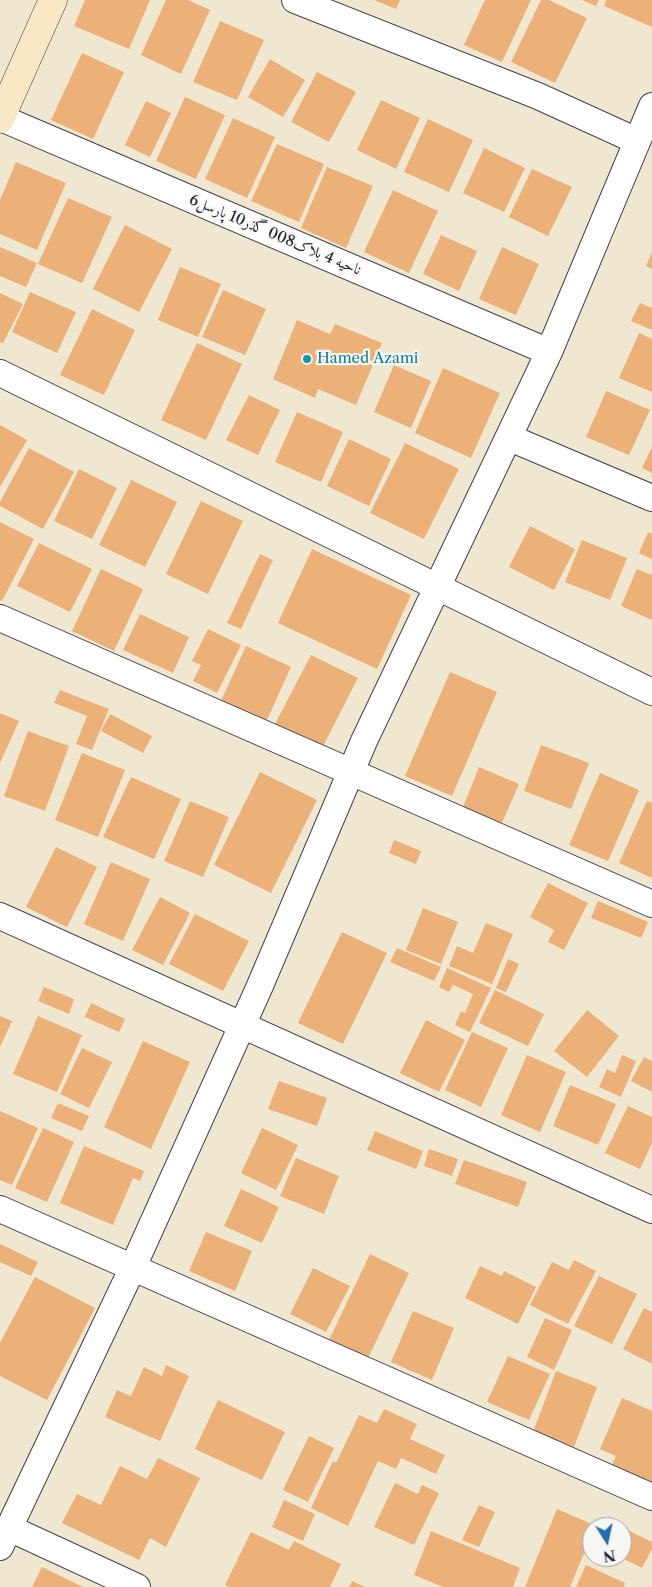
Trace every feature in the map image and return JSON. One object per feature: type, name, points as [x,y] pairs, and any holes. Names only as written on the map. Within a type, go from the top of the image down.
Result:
[{"type":"street","points":[[0,119],[53,0]]},
{"type":"street","points":[[295,0],[538,96],[638,141]]},
{"type":"street","points":[[137,1587],[5,1538],[133,1267],[242,1026],[351,773],[549,352],[652,106]]},
{"type":"street","name":"ناحیه 4 بلاک008 گذر10 پارسل6","points":[[0,119],[549,352]]},
{"type":"street","points":[[0,373],[652,692]]},
{"type":"street","points":[[510,438],[652,498]]},
{"type":"street","points":[[0,618],[652,904]]},
{"type":"street","points":[[0,916],[652,1210]]},
{"type":"street","points":[[0,1209],[652,1498]]},
{"type":"building","points":[[85,0],[150,0],[129,49],[74,26]]},
{"type":"building","points":[[166,0],[188,0],[210,10],[181,74],[141,55]]},
{"type":"building","points":[[374,0],[400,0],[396,9]]},
{"type":"building","points":[[485,0],[531,0],[502,62],[464,45]]},
{"type":"building","points":[[541,0],[549,0],[587,18],[555,83],[511,62]]},
{"type":"building","points":[[582,0],[599,0],[596,6]]},
{"type":"building","points":[[606,0],[652,0],[652,27],[604,6]]},
{"type":"building","points":[[220,21],[264,40],[237,100],[193,82]]},
{"type":"building","points":[[82,53],[124,72],[93,139],[51,120]]},
{"type":"building","points":[[270,59],[305,80],[283,117],[248,97]]},
{"type":"building","points":[[317,72],[356,92],[329,142],[291,122]]},
{"type":"building","points":[[185,97],[225,115],[196,179],[156,161]]},
{"type":"building","points":[[381,100],[420,118],[396,169],[357,150]]},
{"type":"building","points":[[146,101],[171,113],[150,157],[125,145]]},
{"type":"building","points":[[233,118],[275,137],[247,198],[205,179]]},
{"type":"building","points":[[428,119],[473,140],[449,192],[404,172]]},
{"type":"building","points":[[277,144],[324,164],[299,222],[251,201]]},
{"type":"building","points":[[484,148],[525,168],[504,212],[463,193]]},
{"type":"building","points":[[16,162],[66,183],[37,250],[0,234],[0,200]]},
{"type":"building","points":[[327,167],[373,186],[346,248],[301,228]]},
{"type":"building","points":[[532,169],[572,187],[548,236],[509,217]]},
{"type":"building","points":[[393,190],[438,211],[409,273],[364,252]]},
{"type":"building","points":[[68,198],[112,217],[82,283],[38,264]]},
{"type":"building","points":[[125,225],[172,249],[139,312],[93,289]]},
{"type":"building","points":[[441,235],[477,251],[459,291],[423,274]]},
{"type":"building","points":[[0,247],[37,263],[26,287],[0,276]]},
{"type":"building","points":[[502,247],[539,264],[516,315],[479,299]]},
{"type":"building","points":[[652,252],[652,269],[646,266]]},
{"type":"building","points":[[180,267],[221,284],[198,337],[158,320]]},
{"type":"building","points":[[223,290],[266,309],[245,355],[202,337]]},
{"type":"building","points":[[30,292],[76,312],[57,353],[12,332]]},
{"type":"building","points":[[0,293],[23,304],[3,343],[0,342]]},
{"type":"building","points":[[640,303],[652,308],[652,330],[631,321]]},
{"type":"building","points":[[92,309],[135,330],[104,395],[60,375]]},
{"type":"building","points":[[297,320],[330,334],[335,324],[382,343],[356,405],[318,389],[315,398],[273,379]]},
{"type":"building","points":[[639,333],[652,339],[652,392],[619,378]]},
{"type":"building","points":[[197,343],[242,364],[206,440],[161,420]]},
{"type":"building","points":[[394,365],[431,381],[411,428],[374,412]]},
{"type":"building","points":[[443,368],[500,393],[471,458],[415,433]]},
{"type":"building","points":[[606,391],[650,410],[629,455],[586,437]]},
{"type":"building","points":[[249,395],[280,410],[258,455],[226,440]]},
{"type":"building","points":[[297,412],[343,432],[321,482],[275,462]]},
{"type":"building","points":[[0,425],[27,440],[0,487]]},
{"type":"building","points":[[349,439],[391,459],[369,506],[327,486]]},
{"type":"building","points":[[405,443],[459,469],[424,539],[370,513]]},
{"type":"building","points":[[652,447],[652,473],[642,468]]},
{"type":"building","points":[[29,448],[74,472],[43,529],[0,506],[0,502]]},
{"type":"building","points":[[79,469],[117,488],[92,539],[54,521]]},
{"type":"building","points":[[131,480],[177,502],[145,567],[99,545]]},
{"type":"building","points":[[201,501],[243,521],[208,594],[166,574]]},
{"type":"building","points":[[0,522],[34,539],[2,601],[0,600]]},
{"type":"building","points":[[530,526],[575,549],[554,590],[509,567]]},
{"type":"building","points":[[648,532],[652,534],[652,559],[639,553]]},
{"type":"building","points":[[582,540],[627,558],[610,600],[565,582]]},
{"type":"building","points":[[39,543],[92,569],[70,612],[17,586]]},
{"type":"building","points":[[312,549],[411,595],[377,669],[278,623]]},
{"type":"building","points":[[260,554],[273,560],[241,629],[227,623]]},
{"type":"building","points":[[101,569],[143,589],[114,651],[72,631]]},
{"type":"building","points":[[637,569],[652,575],[652,620],[621,606]]},
{"type":"building","points":[[140,614],[189,637],[173,673],[123,650]]},
{"type":"building","points":[[208,629],[241,645],[217,693],[193,681],[201,665],[192,661]]},
{"type":"building","points":[[246,646],[291,667],[266,722],[221,701]]},
{"type":"building","points":[[311,655],[358,678],[322,748],[275,724]]},
{"type":"building","points":[[450,672],[497,692],[452,796],[405,776]]},
{"type":"building","points":[[60,690],[109,709],[92,750],[76,744],[87,716],[54,703]]},
{"type":"building","points":[[0,713],[19,721],[0,763]]},
{"type":"building","points":[[110,714],[152,736],[143,753],[101,731]]},
{"type":"building","points":[[28,731],[69,746],[45,811],[4,796]]},
{"type":"building","points":[[541,745],[589,763],[571,809],[524,791]]},
{"type":"building","points":[[82,753],[125,770],[98,837],[55,820]]},
{"type":"building","points":[[479,767],[519,784],[502,823],[463,807]]},
{"type":"building","points":[[260,772],[317,800],[271,893],[214,865]]},
{"type":"building","points":[[600,773],[639,790],[608,861],[569,845]]},
{"type":"building","points":[[131,777],[181,799],[154,859],[103,837]]},
{"type":"building","points":[[190,801],[229,817],[203,877],[164,861]]},
{"type":"building","points":[[647,801],[652,803],[652,878],[619,863]]},
{"type":"building","points":[[394,840],[421,851],[416,864],[389,853]]},
{"type":"building","points":[[56,847],[97,867],[67,927],[26,907]]},
{"type":"building","points":[[111,862],[150,879],[123,941],[84,924]]},
{"type":"building","points":[[548,883],[588,903],[564,950],[548,942],[554,930],[530,917]]},
{"type":"building","points":[[160,897],[190,913],[163,965],[132,950]]},
{"type":"building","points":[[598,901],[648,922],[641,938],[591,918]]},
{"type":"building","points":[[423,908],[458,922],[441,964],[406,950]]},
{"type":"building","points":[[195,914],[249,941],[223,991],[169,964]]},
{"type":"building","points":[[486,923],[513,934],[492,984],[449,966],[457,946],[473,953]]},
{"type":"building","points":[[342,932],[387,953],[343,1044],[298,1023]]},
{"type":"building","points":[[397,948],[441,967],[434,981],[390,962]]},
{"type":"building","points":[[508,959],[519,964],[506,992],[496,988]]},
{"type":"building","points":[[447,968],[491,988],[470,1032],[455,1025],[461,1011],[465,1013],[473,994],[453,985],[449,992],[439,987]]},
{"type":"building","points":[[44,987],[74,999],[69,1014],[38,1001]]},
{"type":"building","points":[[495,990],[544,1014],[528,1046],[479,1023]]},
{"type":"building","points":[[91,1003],[125,1019],[119,1032],[85,1017]]},
{"type":"building","points":[[587,1010],[619,1036],[587,1077],[554,1051]]},
{"type":"building","points":[[0,1016],[12,1021],[0,1047]]},
{"type":"building","points":[[38,1016],[82,1035],[57,1092],[13,1074]]},
{"type":"building","points":[[426,1020],[465,1040],[439,1092],[400,1073]]},
{"type":"building","points":[[472,1032],[508,1048],[481,1107],[445,1090]]},
{"type":"building","points":[[143,1041],[190,1062],[151,1149],[104,1127]]},
{"type":"building","points":[[82,1048],[112,1062],[89,1108],[60,1094]]},
{"type":"building","points":[[527,1055],[566,1072],[540,1132],[501,1115]]},
{"type":"building","points":[[622,1055],[636,1061],[621,1097],[599,1087],[607,1069],[615,1073]]},
{"type":"building","points":[[644,1057],[652,1061],[652,1092],[631,1081]]},
{"type":"building","points":[[279,1081],[327,1098],[317,1126],[268,1109]]},
{"type":"building","points":[[570,1085],[616,1104],[598,1145],[553,1126]]},
{"type":"building","points":[[58,1103],[89,1116],[82,1131],[51,1118]]},
{"type":"building","points":[[628,1106],[652,1117],[652,1143],[640,1169],[605,1153]]},
{"type":"building","points":[[0,1111],[38,1128],[12,1185],[0,1180]]},
{"type":"building","points":[[43,1128],[74,1142],[47,1202],[15,1188]]},
{"type":"building","points":[[262,1128],[298,1145],[276,1190],[241,1173]]},
{"type":"building","points":[[375,1131],[423,1151],[416,1169],[367,1150]]},
{"type":"building","points":[[84,1146],[144,1171],[140,1181],[133,1178],[113,1225],[60,1203]]},
{"type":"building","points":[[429,1149],[458,1159],[452,1176],[424,1166]]},
{"type":"building","points":[[296,1158],[339,1176],[324,1214],[280,1196]]},
{"type":"building","points":[[464,1160],[527,1182],[518,1207],[455,1184]]},
{"type":"building","points":[[241,1189],[279,1207],[262,1243],[224,1226]]},
{"type":"building","points":[[206,1232],[252,1251],[235,1291],[189,1271]]},
{"type":"building","points":[[0,1244],[38,1262],[31,1276],[0,1262]]},
{"type":"building","points":[[370,1254],[409,1273],[368,1358],[329,1340]]},
{"type":"building","points":[[574,1260],[596,1271],[568,1324],[530,1305],[552,1262],[569,1270]]},
{"type":"building","points":[[480,1266],[502,1276],[504,1271],[536,1287],[518,1324],[465,1298]]},
{"type":"building","points":[[313,1268],[350,1286],[326,1332],[290,1314]]},
{"type":"building","points":[[599,1276],[637,1294],[612,1344],[574,1326]]},
{"type":"building","points":[[35,1277],[95,1308],[47,1400],[0,1376],[0,1343]]},
{"type":"building","points":[[644,1308],[652,1312],[652,1364],[623,1349]]},
{"type":"building","points":[[413,1311],[454,1328],[432,1380],[391,1362]]},
{"type":"building","points":[[545,1318],[572,1330],[554,1370],[527,1357]]},
{"type":"building","points":[[508,1356],[550,1374],[529,1420],[487,1402]]},
{"type":"building","points":[[166,1365],[189,1376],[160,1441],[105,1417],[117,1390],[131,1396],[144,1367],[162,1376]]},
{"type":"building","points":[[556,1371],[597,1387],[574,1447],[533,1432]]},
{"type":"building","points":[[622,1398],[652,1411],[652,1487],[610,1469],[616,1456],[600,1449]]},
{"type":"building","points":[[218,1400],[285,1432],[262,1480],[195,1449]]},
{"type":"building","points":[[384,1409],[417,1424],[410,1439],[445,1455],[436,1474],[401,1458],[396,1469],[378,1461],[348,1526],[311,1508],[333,1461],[336,1463],[359,1415],[377,1423]]},
{"type":"building","points":[[309,1436],[334,1448],[308,1502],[283,1490]]},
{"type":"building","points":[[158,1458],[200,1478],[166,1547],[150,1538],[139,1560],[62,1523],[77,1494],[101,1505],[120,1466],[147,1479]]},
{"type":"building","points":[[395,1483],[418,1494],[422,1485],[439,1493],[414,1545],[374,1527]]},
{"type":"building","points":[[284,1500],[315,1514],[303,1541],[272,1527]]},
{"type":"building","points":[[479,1505],[495,1512],[479,1547],[462,1540]]},
{"type":"building","points":[[557,1509],[582,1520],[582,1558],[570,1587],[525,1587]]},
{"type":"building","points":[[431,1531],[520,1568],[513,1587],[443,1587],[414,1575]]},
{"type":"building","points":[[251,1532],[289,1550],[294,1541],[341,1564],[330,1587],[229,1587],[225,1585]]},
{"type":"building","points":[[632,1532],[652,1542],[652,1549],[642,1568],[632,1563]]},
{"type":"building","points":[[42,1567],[83,1587],[32,1587]]},
{"type":"building","points":[[585,1567],[590,1567],[625,1583],[624,1587],[576,1587]]},
{"type":"building","points":[[352,1581],[365,1587],[349,1587]]},
{"type":"place","name":"Hamed Azami","points":[[307,359]]}]
